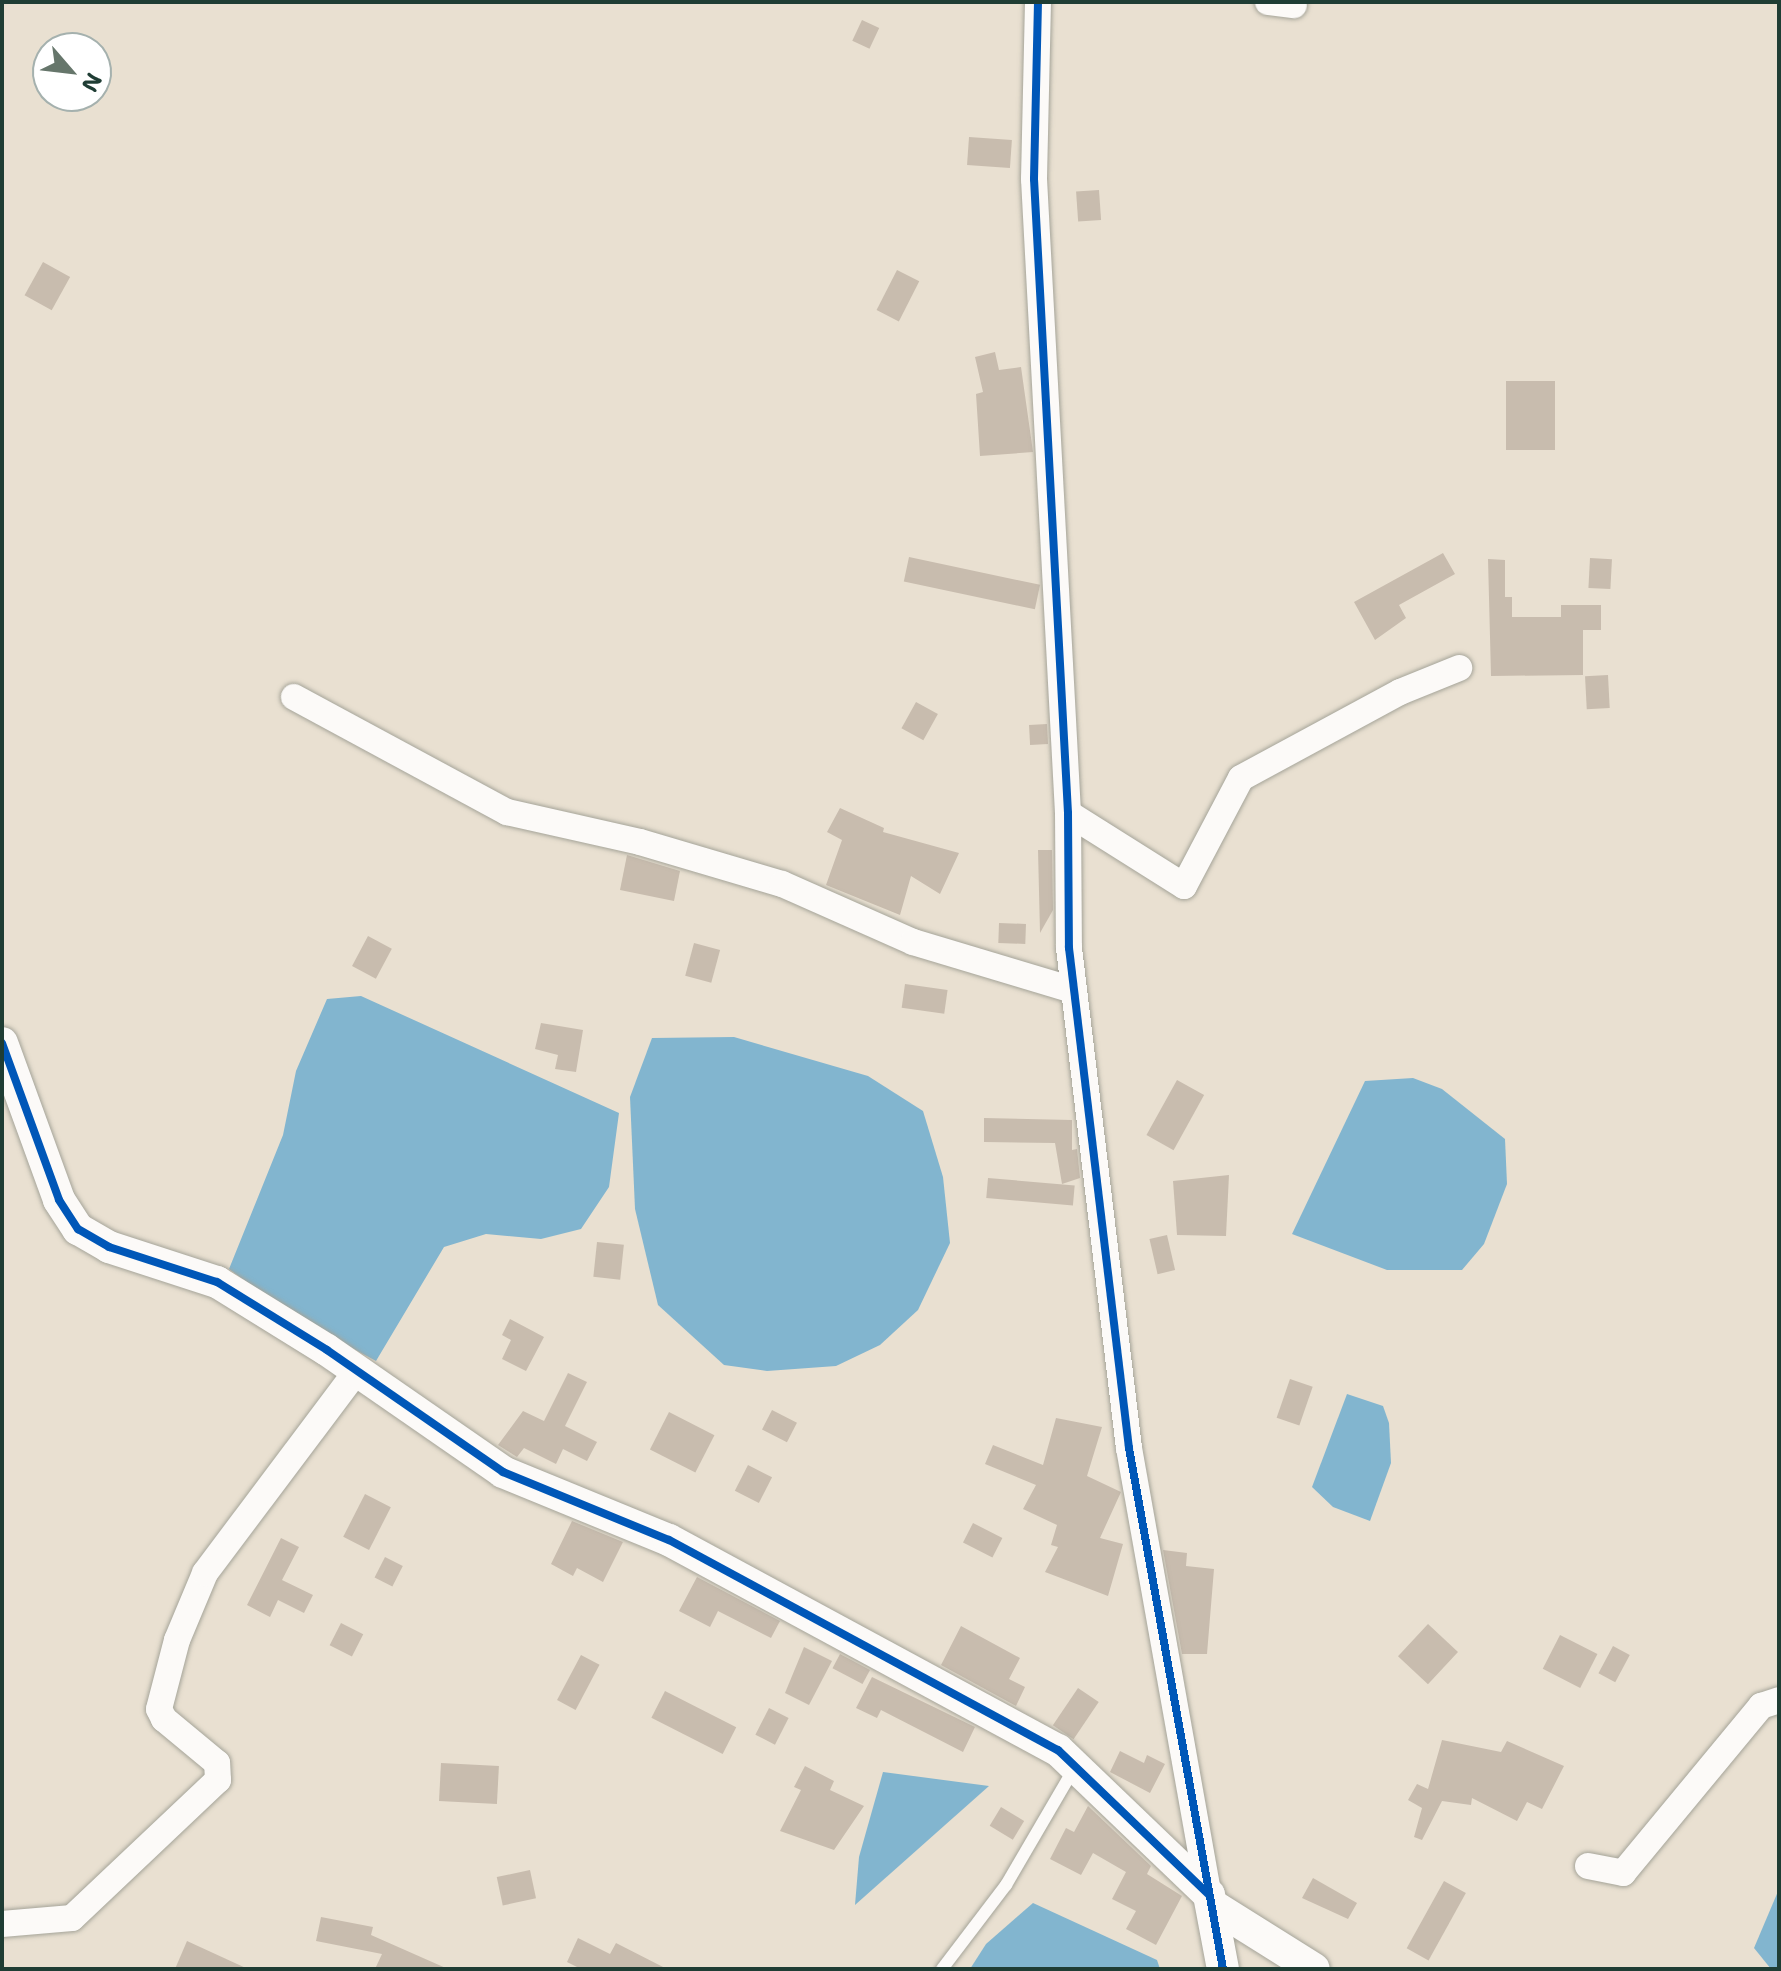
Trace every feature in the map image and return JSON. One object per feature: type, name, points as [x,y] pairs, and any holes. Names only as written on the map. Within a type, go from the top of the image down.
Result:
[{"type":"street","points":[[1038,2],[1034,179],[1068,813],[1073,990],[1129,1448],[1223,1969]]},
{"type":"street","points":[[1068,813],[1184,886],[1241,778],[1400,692],[1459,668]]},
{"type":"street","points":[[294,697],[507,812],[640,842],[782,884],[913,942],[1073,990]]},
{"type":"street","points":[[2,1043],[59,1200],[78,1229],[109,1247],[217,1282],[503,1472],[669,1540],[1076,1765],[1210,1900],[1314,1969]]},
{"type":"street","points":[[2,1924],[72,1918],[218,1780],[217,1763],[164,1719],[159,1709],[177,1640],[212,1561],[356,1372]]},
{"type":"street","points":[[1588,1866],[1623,1873],[1761,1706],[1779,1700]]},
{"type":"lane","points":[[942,1969],[1006,1885],[1076,1765]]},
{"type":"water","points":[[361,996],[619,1113],[609,1187],[581,1229],[541,1239],[486,1234],[444,1247],[376,1361],[295,1317],[229,1269],[283,1135],[296,1071],[327,999]]},
{"type":"water","points":[[734,1037],[868,1076],[923,1111],[943,1177],[950,1243],[918,1310],[880,1345],[836,1366],[767,1371],[724,1365],[658,1305],[635,1209],[630,1097],[652,1038]]},
{"type":"water","points":[[1413,1078],[1442,1089],[1505,1139],[1507,1184],[1484,1244],[1462,1270],[1387,1270],[1292,1234],[1365,1081]]},
{"type":"water","points":[[1347,1394],[1383,1406],[1389,1423],[1391,1463],[1370,1521],[1333,1507],[1312,1487]]},
{"type":"water","points":[[883,1772],[989,1786],[855,1905],[859,1857]]},
{"type":"water","points":[[1779,1889],[1779,1969],[1771,1969],[1754,1948]]},
{"type":"water","points":[[1033,1903],[1157,1960],[1160,1969],[970,1969],[986,1944]]},
{"type":"building","points":[[862,20],[879,28],[869,49],[852,41]]},
{"type":"building","points":[[969,137],[1012,140],[1010,168],[967,165]]},
{"type":"building","points":[[1099,190],[1101,220],[1078,222],[1076,192]]},
{"type":"building","points":[[43,262],[70,277],[52,310],[25,295]]},
{"type":"building","points":[[897,270],[919,281],[899,321],[877,310]]},
{"type":"building","points":[[995,352],[999,370],[1021,367],[1033,452],[980,456],[976,394],[983,392],[975,357]]},
{"type":"building","points":[[1506,381],[1555,381],[1555,450],[1506,450]]},
{"type":"building","points":[[1443,553],[1455,574],[1399,605],[1406,618],[1375,640],[1354,602]]},
{"type":"building","points":[[909,557],[1040,585],[1035,609],[904,581]]},
{"type":"building","points":[[1590,558],[1612,559],[1610,589],[1588,588]]},
{"type":"building","points":[[1488,559],[1505,560],[1505,597],[1512,597],[1512,617],[1561,617],[1561,605],[1601,605],[1601,630],[1583,630],[1583,675],[1491,676]]},
{"type":"building","points":[[1608,675],[1610,708],[1587,709],[1585,676]]},
{"type":"building","points":[[916,702],[938,714],[923,740],[901,728]]},
{"type":"building","points":[[1047,724],[1048,744],[1030,745],[1029,725]]},
{"type":"building","points":[[840,808],[884,828],[883,832],[959,853],[940,894],[911,876],[900,915],[826,885],[842,840],[827,832]]},
{"type":"building","points":[[1038,850],[1052,850],[1053,910],[1040,933]]},
{"type":"building","points":[[627,855],[680,871],[674,901],[620,890]]},
{"type":"building","points":[[999,923],[1026,924],[1025,944],[998,943]]},
{"type":"building","points":[[368,936],[392,949],[376,979],[352,966]]},
{"type":"building","points":[[694,943],[720,950],[711,983],[685,976]]},
{"type":"building","points":[[905,984],[948,990],[944,1014],[902,1008]]},
{"type":"building","points":[[541,1023],[583,1030],[576,1072],[555,1069],[558,1055],[535,1049]]},
{"type":"building","points":[[1177,1080],[1204,1095],[1174,1150],[1146,1135]]},
{"type":"building","points":[[984,1118],[1072,1120],[1072,1150],[1077,1149],[1080,1178],[1062,1184],[1055,1143],[984,1142]]},
{"type":"building","points":[[1229,1175],[1226,1236],[1177,1235],[1173,1181]]},
{"type":"building","points":[[988,1178],[1075,1186],[1073,1206],[986,1198]]},
{"type":"building","points":[[1167,1235],[1175,1270],[1158,1274],[1149,1239]]},
{"type":"building","points":[[597,1242],[624,1245],[620,1280],[593,1277]]},
{"type":"building","points":[[510,1319],[544,1337],[526,1371],[502,1359],[511,1340],[502,1335]]},
{"type":"building","points":[[568,1373],[587,1382],[565,1426],[597,1442],[587,1461],[563,1449],[556,1464],[524,1448],[517,1457],[498,1445],[523,1411],[544,1421]]},
{"type":"building","points":[[1290,1379],[1313,1387],[1299,1426],[1277,1418]]},
{"type":"building","points":[[772,1410],[797,1423],[787,1442],[762,1430]]},
{"type":"building","points":[[669,1412],[714,1435],[695,1473],[650,1449]]},
{"type":"building","points":[[1056,1418],[1102,1427],[1087,1476],[1121,1492],[1100,1538],[1123,1544],[1108,1596],[1045,1572],[1058,1547],[1051,1545],[1057,1525],[1023,1509],[1036,1485],[985,1464],[993,1445],[1043,1465]]},
{"type":"building","points":[[748,1465],[772,1477],[759,1503],[735,1491]]},
{"type":"building","points":[[365,1494],[391,1507],[369,1550],[343,1537]]},
{"type":"building","points":[[572,1521],[623,1542],[603,1582],[577,1568],[573,1576],[551,1564]]},
{"type":"building","points":[[973,1523],[1002,1538],[992,1558],[963,1543]]},
{"type":"building","points":[[281,1538],[299,1547],[282,1580],[313,1595],[304,1613],[278,1600],[270,1617],[247,1605]]},
{"type":"building","points":[[1163,1550],[1187,1553],[1186,1566],[1214,1569],[1207,1654],[1182,1654]]},
{"type":"building","points":[[385,1557],[403,1566],[392,1587],[375,1577]]},
{"type":"building","points":[[697,1577],[780,1621],[771,1638],[718,1611],[710,1627],[679,1611]]},
{"type":"building","points":[[341,1623],[363,1634],[352,1657],[330,1645]]},
{"type":"building","points":[[1428,1624],[1458,1652],[1428,1684],[1398,1656]]},
{"type":"building","points":[[961,1626],[1020,1658],[1009,1679],[1025,1687],[1016,1706],[941,1665]]},
{"type":"building","points":[[1560,1635],[1597,1654],[1580,1688],[1543,1669]]},
{"type":"building","points":[[1613,1646],[1630,1655],[1615,1682],[1598,1673]]},
{"type":"building","points":[[804,1647],[832,1661],[809,1705],[785,1693]]},
{"type":"building","points":[[840,1654],[870,1670],[863,1684],[832,1668]]},
{"type":"building","points":[[581,1655],[600,1665],[576,1710],[557,1700]]},
{"type":"building","points":[[872,1677],[975,1727],[963,1752],[881,1710],[877,1718],[856,1708]]},
{"type":"building","points":[[1078,1688],[1099,1702],[1074,1739],[1053,1725]]},
{"type":"building","points":[[665,1691],[736,1727],[723,1754],[651,1718]]},
{"type":"building","points":[[769,1708],[789,1718],[775,1745],[755,1735]]},
{"type":"building","points":[[1442,1740],[1501,1752],[1507,1741],[1564,1766],[1542,1809],[1527,1802],[1517,1821],[1472,1798],[1471,1805],[1442,1801],[1422,1840],[1414,1837],[1422,1808],[1408,1800],[1417,1784],[1428,1789]]},
{"type":"building","points":[[1120,1751],[1144,1763],[1147,1755],[1165,1764],[1150,1793],[1110,1772]]},
{"type":"building","points":[[441,1763],[499,1766],[497,1804],[439,1801]]},
{"type":"building","points":[[805,1766],[834,1781],[830,1790],[864,1806],[834,1850],[780,1831],[801,1790],[794,1787]]},
{"type":"building","points":[[1088,1806],[1151,1866],[1147,1874],[1182,1896],[1156,1945],[1126,1929],[1136,1911],[1112,1899],[1126,1872],[1093,1853],[1081,1875],[1050,1859],[1066,1828],[1074,1832]]},
{"type":"building","points":[[1001,1807],[1024,1821],[1013,1840],[990,1826]]},
{"type":"building","points":[[530,1870],[536,1898],[503,1905],[497,1877]]},
{"type":"building","points":[[1313,1878],[1357,1903],[1348,1919],[1302,1898]]},
{"type":"building","points":[[1444,1881],[1466,1893],[1429,1960],[1407,1948]]},
{"type":"building","points":[[321,1917],[373,1927],[371,1935],[448,1969],[375,1969],[382,1954],[316,1941]]},
{"type":"building","points":[[578,1938],[610,1954],[616,1943],[667,1969],[581,1969],[567,1962]]},
{"type":"building","points":[[187,1941],[248,1969],[175,1969]]},
{"type":"cycle path","points":[[1038,2],[1034,179],[1068,813],[1069,948],[1129,1448],[1223,1969]]},
{"type":"cycle path","points":[[2,1043],[59,1200],[78,1229],[109,1247],[217,1282],[327,1350],[503,1472],[669,1540],[1058,1750],[1209,1895]]}]
